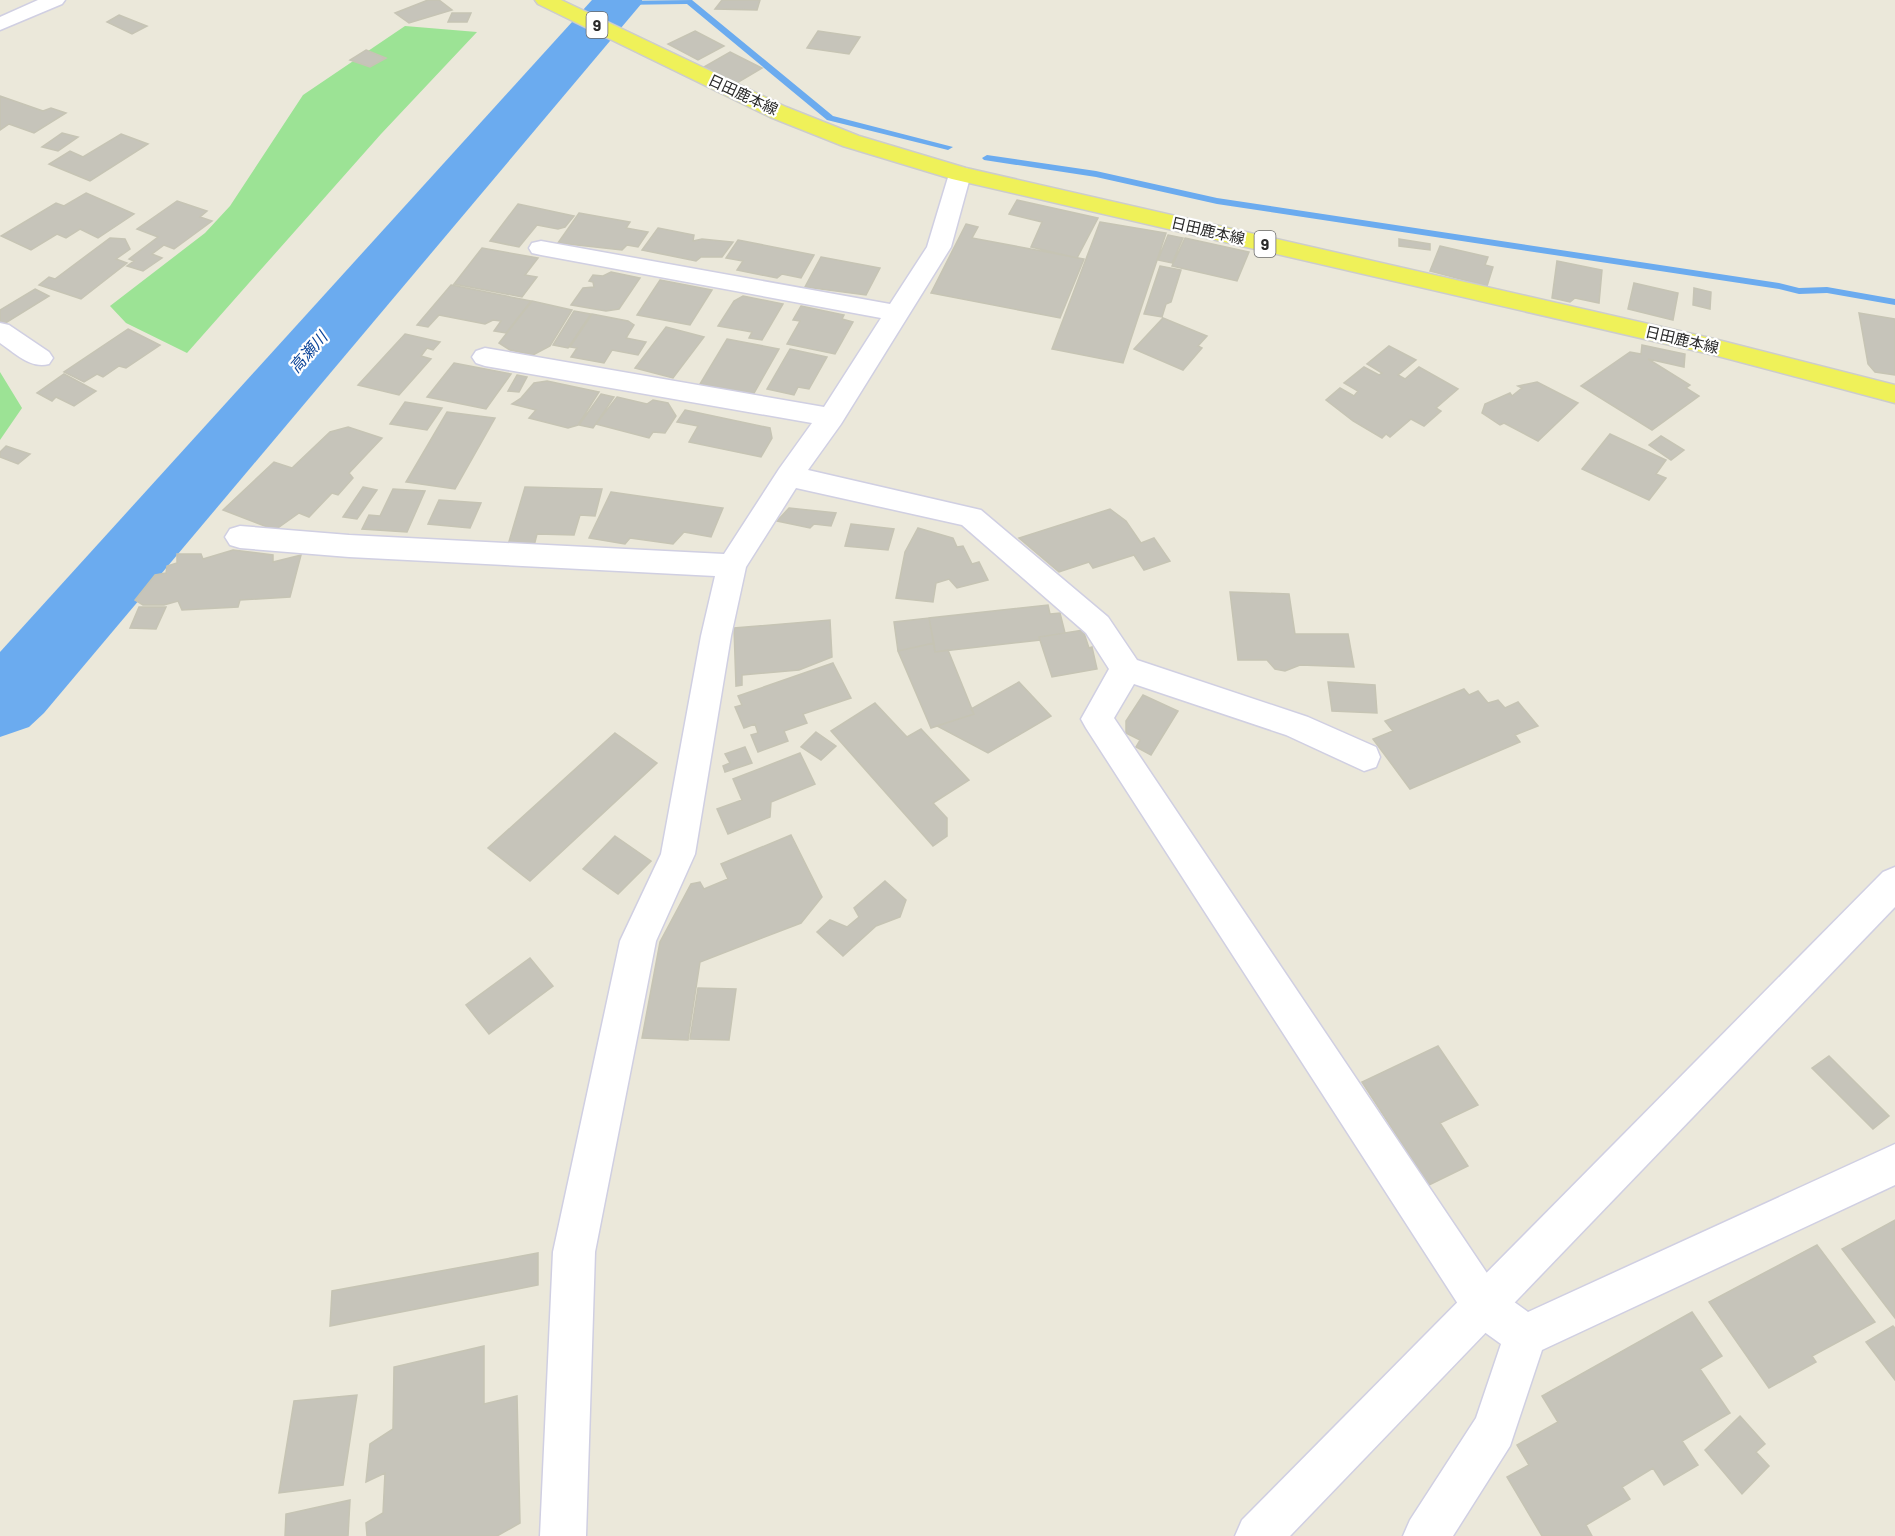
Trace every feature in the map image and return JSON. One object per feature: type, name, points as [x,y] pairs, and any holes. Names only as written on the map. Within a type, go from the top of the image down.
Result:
[{"type":"main road","name":"日田鹿本線","points":[[545,0],[778,112],[851,141],[960,174],[1714,347],[1895,394]]},
{"type":"street","points":[[0,24],[55,0]]},
{"type":"street","points":[[562,1536],[574,1252],[638,941],[678,854],[716,636],[732,566],[789,476],[831,417],[939,247],[960,174]]},
{"type":"street","points":[[541,248],[898,313]]},
{"type":"street","points":[[0,331],[40,358]]},
{"type":"street","points":[[485,357],[831,417]]},
{"type":"street","points":[[789,476],[971,517],[1097,625],[1126,669],[1297,726],[1364,757]]},
{"type":"street","points":[[240,537],[349,546],[732,566]]},
{"type":"street","points":[[1126,669],[1096,718],[1484,1306],[1525,1336]]},
{"type":"street","points":[[1258,1536],[1895,883]]},
{"type":"street","points":[[1426,1536],[1494,1430],[1525,1336],[1895,1164]]},
{"type":"green space","points":[[405,26],[477,32],[381,134],[187,353],[126,323],[110,306],[205,233],[230,206],[303,95]]},
{"type":"green space","points":[[0,372],[22,408],[0,440]]},
{"type":"building","points":[[428,0],[439,0],[452,10],[409,23],[395,13]]},
{"type":"building","points":[[722,0],[760,0],[757,10],[715,9]]},
{"type":"building","points":[[452,13],[471,13],[467,22],[448,22]]},
{"type":"building","points":[[119,15],[147,26],[132,34],[107,22]]},
{"type":"building","points":[[695,31],[724,46],[698,60],[668,44]]},
{"type":"building","points":[[818,31],[860,37],[849,54],[807,48]]},
{"type":"building","points":[[366,50],[386,58],[370,67],[350,60]]},
{"type":"building","points":[[730,52],[762,68],[737,83],[704,67]]},
{"type":"building","points":[[0,96],[43,111],[51,108],[66,113],[34,133],[9,124],[0,130]]},
{"type":"building","points":[[62,133],[78,137],[58,151],[42,147]]},
{"type":"building","points":[[121,134],[148,144],[90,181],[49,164],[70,151],[83,157]]},
{"type":"building","points":[[86,193],[134,214],[98,238],[80,229],[66,238],[57,234],[31,250],[1,236],[56,203],[64,206]]},
{"type":"building","points":[[1017,200],[1098,218],[1077,258],[1031,247],[1042,222],[1009,214]]},
{"type":"building","points":[[177,201],[207,211],[200,217],[212,221],[174,249],[164,245],[152,254],[162,258],[143,271],[127,266],[134,261],[129,259],[158,237],[137,229]]},
{"type":"building","points":[[518,204],[574,216],[565,227],[558,229],[537,225],[519,247],[490,241]]},
{"type":"building","points":[[579,213],[630,222],[626,228],[648,232],[638,247],[627,245],[622,250],[558,243]]},
{"type":"building","points":[[1100,222],[1166,233],[1123,363],[1052,349]]},
{"type":"building","points":[[966,224],[978,227],[972,238],[1084,259],[1060,318],[931,293]]},
{"type":"building","points":[[658,228],[694,235],[693,241],[702,239],[733,242],[722,257],[701,257],[696,261],[642,250]]},
{"type":"building","points":[[1168,235],[1183,238],[1172,263],[1158,260]]},
{"type":"building","points":[[110,238],[125,239],[130,249],[116,259],[127,263],[81,299],[39,285],[49,277],[55,279]]},
{"type":"building","points":[[1185,238],[1249,252],[1237,281],[1172,266]]},
{"type":"building","points":[[1399,239],[1430,244],[1430,250],[1399,246]]},
{"type":"building","points":[[738,240],[814,255],[801,278],[782,274],[777,278],[737,270],[743,261],[726,258]]},
{"type":"building","points":[[1440,246],[1488,257],[1485,265],[1493,267],[1487,286],[1430,271]]},
{"type":"building","points":[[482,248],[538,258],[525,275],[537,277],[522,297],[454,284]]},
{"type":"building","points":[[821,257],[880,268],[866,295],[805,287]]},
{"type":"building","points":[[1557,261],[1602,270],[1599,303],[1575,298],[1570,302],[1552,298]]},
{"type":"building","points":[[1160,266],[1181,270],[1171,302],[1166,304],[1162,317],[1144,314]]},
{"type":"building","points":[[611,272],[640,278],[619,309],[606,311],[571,305],[583,288],[594,287],[593,282],[589,281],[593,275],[603,276]]},
{"type":"building","points":[[660,280],[712,290],[690,325],[637,315]]},
{"type":"building","points":[[1634,283],[1678,293],[1673,320],[1628,309]]},
{"type":"building","points":[[451,285],[531,301],[506,333],[494,331],[501,321],[493,320],[485,324],[439,315],[428,327],[417,325]]},
{"type":"building","points":[[1694,288],[1711,292],[1710,309],[1693,305]]},
{"type":"building","points":[[35,289],[49,296],[4,324],[0,322],[0,310]]},
{"type":"building","points":[[743,296],[783,304],[762,340],[749,338],[752,332],[718,326],[734,301]]},
{"type":"building","points":[[532,301],[572,310],[550,346],[533,355],[510,350],[499,343]]},
{"type":"building","points":[[801,306],[844,315],[842,319],[853,322],[835,354],[787,344],[800,321],[793,320]]},
{"type":"building","points":[[574,311],[591,314],[568,348],[553,345]]},
{"type":"building","points":[[1859,313],[1895,319],[1895,375],[1875,372],[1868,364]]},
{"type":"building","points":[[592,314],[628,321],[634,325],[626,338],[646,342],[638,355],[612,350],[604,363],[571,357],[577,348],[570,347]]},
{"type":"building","points":[[1163,318],[1207,336],[1198,346],[1202,348],[1183,370],[1134,349]]},
{"type":"building","points":[[666,327],[704,337],[673,378],[635,368]]},
{"type":"building","points":[[128,329],[160,345],[126,368],[119,366],[103,377],[97,374],[84,382],[64,372]]},
{"type":"building","points":[[405,334],[440,342],[433,350],[427,348],[421,356],[431,359],[399,395],[358,385]]},
{"type":"building","points":[[727,339],[779,349],[753,395],[700,384]]},
{"type":"building","points":[[1642,345],[1685,354],[1684,367],[1648,359],[1690,385],[1686,388],[1699,396],[1652,430],[1581,386],[1630,352],[1641,354]]},
{"type":"building","points":[[1389,346],[1416,360],[1398,375],[1405,379],[1419,367],[1458,389],[1436,408],[1441,411],[1424,426],[1411,419],[1390,437],[1386,434],[1382,438],[1353,421],[1326,400],[1340,388],[1354,396],[1358,391],[1344,383],[1364,367],[1379,375],[1382,373],[1367,364]]},
{"type":"building","points":[[790,349],[827,357],[809,389],[798,387],[794,395],[767,389]]},
{"type":"building","points":[[454,363],[511,374],[486,409],[427,397]]},
{"type":"building","points":[[64,374],[96,391],[74,406],[56,397],[52,401],[37,393]]},
{"type":"building","points":[[517,375],[527,377],[519,392],[508,391]]},
{"type":"building","points":[[547,381],[599,392],[578,425],[568,428],[529,418],[536,410],[512,404],[521,398],[534,383]]},
{"type":"building","points":[[1537,382],[1578,403],[1538,441],[1504,423],[1500,425],[1482,413],[1485,404],[1510,393],[1512,396],[1522,388],[1518,386]]},
{"type":"building","points":[[601,394],[614,397],[593,428],[579,425]]},
{"type":"building","points":[[617,397],[647,404],[653,400],[668,403],[676,416],[665,433],[653,432],[649,438],[596,424]]},
{"type":"building","points":[[405,402],[442,408],[427,430],[390,424]]},
{"type":"building","points":[[685,410],[770,428],[772,438],[761,457],[689,442],[698,426],[677,422]]},
{"type":"building","points":[[447,412],[495,418],[455,489],[406,482]]},
{"type":"building","points":[[348,427],[382,438],[349,473],[353,478],[338,495],[332,493],[309,517],[299,513],[275,530],[223,510],[274,462],[292,468],[330,432]]},
{"type":"building","points":[[1610,434],[1666,460],[1656,474],[1666,478],[1649,500],[1582,469]]},
{"type":"building","points":[[1661,436],[1684,450],[1671,460],[1649,445]]},
{"type":"building","points":[[6,446],[30,454],[18,464],[0,457],[0,452]]},
{"type":"building","points":[[363,487],[377,490],[357,519],[343,517]]},
{"type":"building","points":[[525,487],[602,489],[595,516],[580,515],[574,535],[537,534],[534,546],[508,545]]},
{"type":"building","points":[[393,489],[425,491],[407,532],[362,529],[369,515],[380,516]]},
{"type":"building","points":[[611,492],[723,508],[711,537],[684,532],[673,544],[630,538],[625,544],[589,538]]},
{"type":"building","points":[[439,500],[481,503],[470,528],[428,524]]},
{"type":"building","points":[[789,508],[836,513],[831,526],[814,524],[810,528],[777,521]]},
{"type":"building","points":[[1110,509],[1126,521],[1141,543],[1154,538],[1170,561],[1144,570],[1134,555],[1093,568],[1089,562],[1059,572],[1019,538]]},
{"type":"building","points":[[851,524],[894,529],[888,550],[845,546]]},
{"type":"building","points":[[918,528],[953,538],[957,547],[963,546],[972,564],[979,562],[988,580],[957,588],[949,579],[936,583],[933,602],[896,598],[905,552]]},
{"type":"building","points":[[233,550],[273,555],[273,562],[301,555],[290,597],[240,600],[238,607],[182,610],[178,601],[164,605],[143,605],[135,600],[155,575],[166,573],[167,566],[177,563],[177,554],[201,554],[203,559]]},
{"type":"building","points":[[1230,592],[1289,594],[1295,634],[1348,634],[1354,667],[1300,665],[1285,671],[1275,669],[1267,660],[1238,660]]},
{"type":"building","points":[[1048,605],[1050,614],[1060,613],[1065,633],[1039,637],[1040,640],[935,652],[929,618]]},
{"type":"building","points":[[139,607],[166,607],[156,629],[130,628]]},
{"type":"building","points":[[929,618],[934,643],[898,651],[894,622]]},
{"type":"building","points":[[830,620],[832,657],[799,670],[742,675],[742,685],[736,686],[734,628]]},
{"type":"building","points":[[1083,630],[1089,648],[1092,647],[1097,669],[1052,677],[1039,637]]},
{"type":"building","points":[[934,643],[935,652],[948,650],[974,714],[931,728],[898,651]]},
{"type":"building","points":[[833,663],[851,698],[803,714],[807,723],[784,731],[788,741],[758,752],[751,735],[758,733],[755,724],[744,728],[735,707],[742,705],[738,696]]},
{"type":"building","points":[[1019,682],[1051,716],[988,753],[937,726],[974,714],[971,709]]},
{"type":"building","points":[[1328,682],[1375,685],[1377,713],[1332,711]]},
{"type":"building","points":[[1464,689],[1469,695],[1478,691],[1488,703],[1498,700],[1505,708],[1518,702],[1538,726],[1515,735],[1520,742],[1410,789],[1373,739],[1393,731],[1385,721]]},
{"type":"building","points":[[1143,695],[1178,711],[1151,755],[1136,747],[1140,740],[1126,733],[1126,721]]},
{"type":"building","points":[[875,703],[907,737],[921,729],[969,780],[933,803],[947,818],[947,836],[933,846],[831,731]]},
{"type":"building","points":[[816,732],[836,746],[821,760],[801,747]]},
{"type":"building","points":[[615,733],[657,763],[530,881],[488,848]]},
{"type":"building","points":[[745,747],[752,763],[725,772],[723,766],[730,763],[725,754]]},
{"type":"building","points":[[800,753],[815,784],[771,802],[770,817],[728,834],[717,809],[742,800],[733,779]]},
{"type":"building","points":[[791,835],[822,897],[801,923],[700,962],[688,1040],[642,1038],[660,942],[691,884],[700,882],[704,889],[728,879],[721,864]]},
{"type":"building","points":[[615,836],[651,861],[618,894],[583,869]]},
{"type":"building","points":[[885,881],[906,900],[900,917],[876,926],[843,956],[817,932],[830,920],[847,927],[859,917],[854,908]]},
{"type":"building","points":[[530,958],[553,986],[489,1034],[466,1005]]},
{"type":"building","points":[[698,988],[736,989],[729,1040],[690,1039]]},
{"type":"building","points":[[1438,1046],[1478,1105],[1440,1123],[1468,1166],[1429,1185],[1362,1082]]},
{"type":"building","points":[[1829,1056],[1889,1116],[1873,1129],[1812,1068]]},
{"type":"building","points":[[1895,1220],[1895,1318],[1842,1249]]},
{"type":"building","points":[[1817,1245],[1875,1322],[1812,1356],[1816,1362],[1769,1388],[1709,1302]]},
{"type":"building","points":[[538,1253],[538,1285],[330,1326],[332,1291]]},
{"type":"building","points":[[1692,1312],[1722,1356],[1700,1369],[1730,1413],[1682,1441],[1698,1465],[1664,1485],[1653,1468],[1622,1487],[1630,1499],[1586,1525],[1592,1536],[1542,1536],[1507,1477],[1529,1465],[1517,1445],[1558,1422],[1542,1396]]},
{"type":"building","points":[[1893,1326],[1895,1328],[1895,1380],[1866,1342]]},
{"type":"building","points":[[484,1346],[484,1404],[517,1396],[520,1523],[497,1536],[367,1536],[366,1523],[383,1513],[385,1473],[366,1482],[370,1444],[393,1429],[394,1367]]},
{"type":"building","points":[[357,1395],[343,1485],[279,1493],[294,1401]]},
{"type":"building","points":[[1740,1416],[1765,1444],[1756,1452],[1769,1466],[1742,1494],[1705,1450]]},
{"type":"building","points":[[350,1500],[348,1536],[285,1536],[286,1514]]},
{"type":"waterway","name":"高瀬川","points":[[0,704],[15,690],[617,3],[617,0]]},
{"type":"waterway","points":[[617,3],[689,2],[830,118],[948,147]]},
{"type":"waterway","points":[[987,158],[1096,174],[1217,201],[1779,286],[1799,291],[1827,290],[1895,302]]}]
